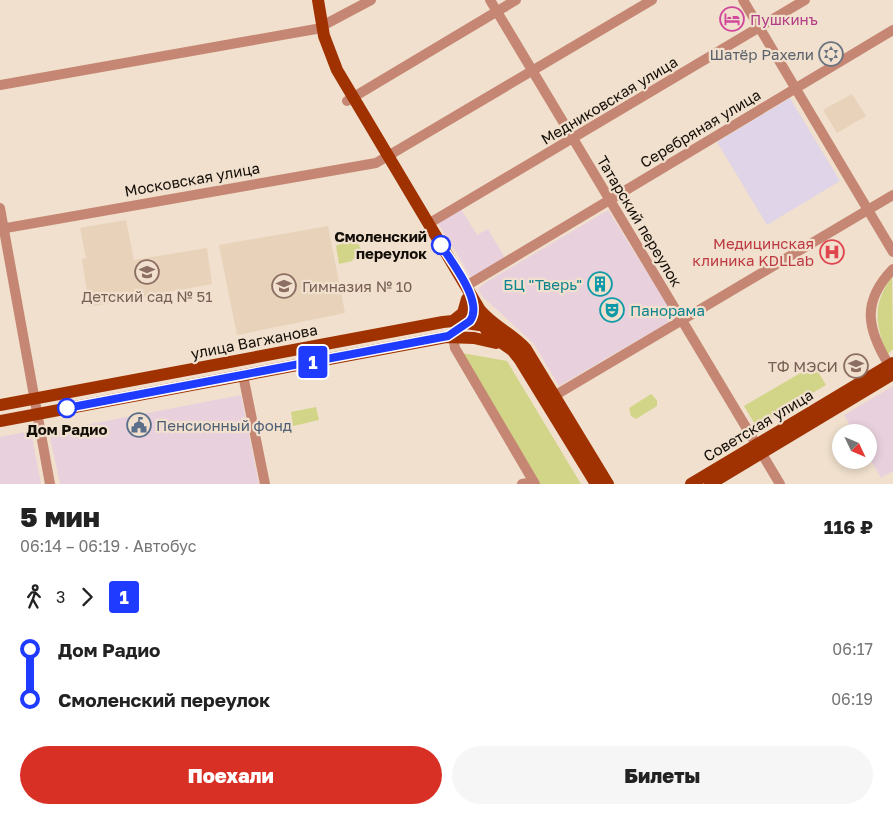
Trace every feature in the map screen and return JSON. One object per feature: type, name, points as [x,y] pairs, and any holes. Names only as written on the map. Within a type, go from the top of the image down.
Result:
[{"type":"main road","points":[[312,0],[319,28],[349,100],[468,293],[486,317],[508,340],[596,484]]},
{"type":"main road","points":[[318,0],[319,28]]},
{"type":"main road","points":[[385,159],[428,224],[468,293],[475,320],[449,337]]},
{"type":"main road","points":[[453,320],[463,313],[468,293]]},
{"type":"main road","name":"улица Вагжанова","points":[[0,405],[453,320],[475,320],[508,340]]},
{"type":"main road","name":"улица Вагжанова","points":[[0,421],[449,337],[508,340]]},
{"type":"main road","points":[[508,340],[526,349],[608,484]]},
{"type":"main road","name":"Советская улица","points":[[710,484],[759,449],[892,367]]},
{"type":"main road","name":"Советская улица","points":[[691,484],[759,449]]},
{"type":"street","points":[[0,85],[319,28],[371,0]]},
{"type":"street","name":"Татарский переулок","points":[[490,0],[780,484]]},
{"type":"street","points":[[349,100],[516,0]]},
{"type":"street","name":"Московская улица","points":[[2,229],[376,163],[652,0]]},
{"type":"street","points":[[743,0],[893,252]]},
{"type":"street","name":"Медниковская улица","points":[[428,224],[805,0]]},
{"type":"street","name":"Серебряная улица","points":[[468,293],[528,249],[893,30]]},
{"type":"street","points":[[556,396],[893,195]]},
{"type":"street","points":[[0,208],[2,229],[50,484]]},
{"type":"street","points":[[892,367],[874,339],[870,315],[876,291],[893,269]]},
{"type":"street","points":[[449,337],[534,483],[522,484]]},
{"type":"street","points":[[243,375],[265,484]]},
{"type":"shaded area","points":[[852,94],[866,116],[837,133],[823,110]]},
{"type":"shaded area","points":[[790,98],[840,181],[767,225],[717,142]]},
{"type":"shaded area","points":[[461,209],[477,235],[488,229],[505,258],[472,279],[438,223]]},
{"type":"shaded area","points":[[608,210],[676,318],[559,386],[534,344],[482,296],[478,289],[483,284]]},
{"type":"shaded area","name":"Детский сад № 51","points":[[126,220],[134,260],[207,248],[212,284],[89,307],[82,259],[86,258],[80,228]]},
{"type":"shaded area","name":"Гимназия № 10","points":[[328,226],[345,313],[237,335],[219,245]]},
{"type":"shaded area","points":[[893,386],[893,471],[881,478],[876,469],[878,469],[878,424],[849,424],[844,415]]},
{"type":"shaded area","points":[[241,395],[259,484],[60,484],[49,432]]},
{"type":"shaded area","points":[[31,431],[41,484],[0,484],[0,437]]},
{"type":"green space","points":[[354,236],[361,249],[352,261],[339,264],[336,246]]},
{"type":"green space","points":[[892,276],[893,349],[887,355],[878,323],[878,305]]},
{"type":"green space","points":[[462,353],[507,361],[581,484],[540,484]]},
{"type":"green space","points":[[814,365],[826,385],[756,426],[744,406]]},
{"type":"green space","points":[[651,394],[657,400],[657,406],[636,419],[631,416],[629,408]]},
{"type":"green space","points":[[316,407],[319,420],[293,426],[291,412]]},
{"type":"bus line","name":"1","points":[[67,408],[448,336],[458,331],[474,316],[474,301],[441,245]]},
{"type":"place","name":"Пушкинъ","points":[[732,19]]},
{"type":"place","name":"Шатёр Рахели","points":[[831,54]]},
{"type":"place","name":"Смоленский переулок","points":[[441,245]]},
{"type":"place","name":"Медицинская клиника KDLLab","points":[[832,252]]},
{"type":"place","name":"Детский сад № 51","points":[[147,272]]},
{"type":"place","name":"БЦ \"Тверь\"","points":[[600,284]]},
{"type":"place","name":"Гимназия № 10","points":[[284,286]]},
{"type":"place","name":"Панорама","points":[[612,310]]},
{"type":"place","name":"ТФ МЭСИ","points":[[856,366]]},
{"type":"place","name":"Дом Радио","points":[[67,408]]},
{"type":"place","name":"Пенсионный фонд","points":[[139,425]]}]
